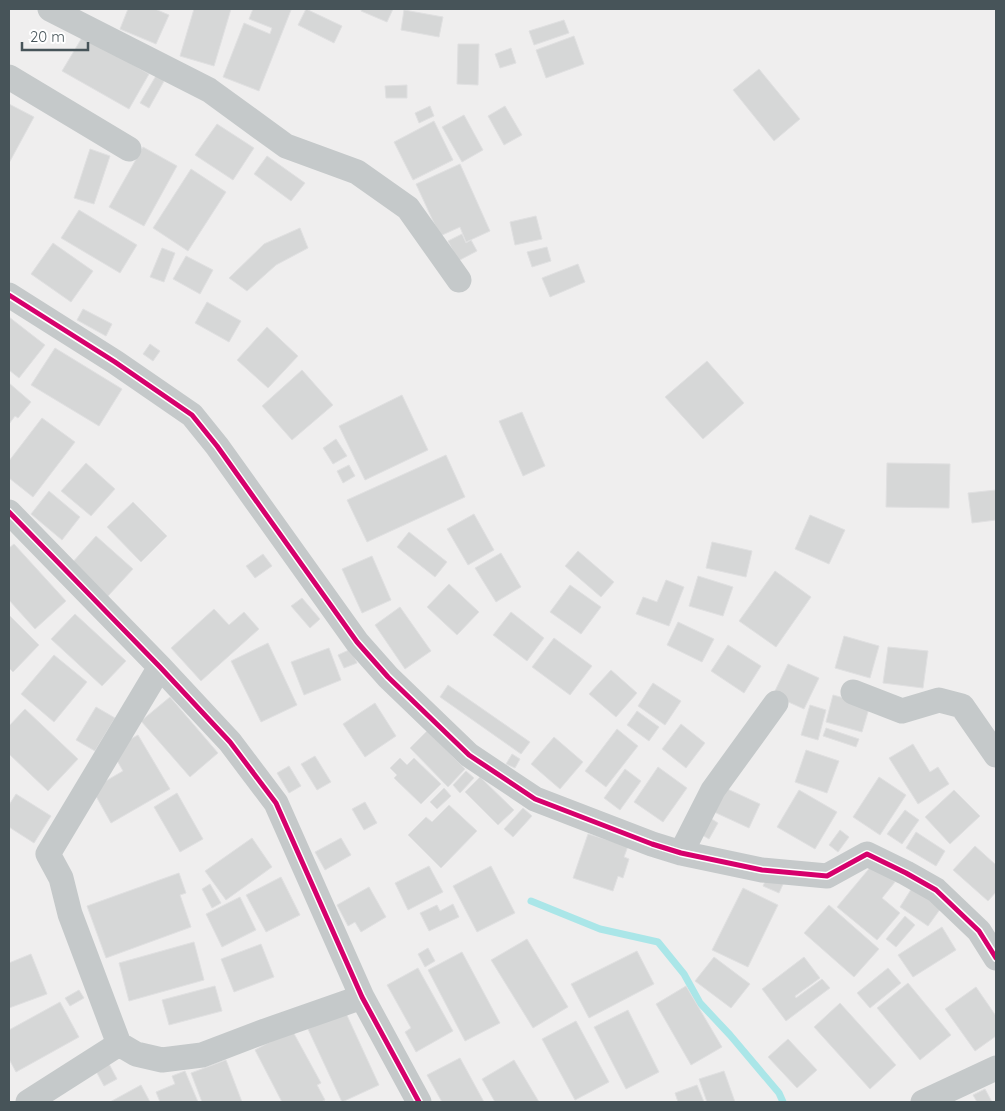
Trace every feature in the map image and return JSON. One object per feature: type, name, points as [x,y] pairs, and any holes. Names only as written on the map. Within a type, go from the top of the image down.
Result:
[{"type":"street","points":[[50,9],[209,90],[286,146],[357,172],[408,208],[459,280]]},
{"type":"street","points":[[9,77],[129,149]]},
{"type":"street","points":[[9,295],[115,362],[192,415],[217,446],[357,642],[388,677],[469,755],[535,799],[652,844],[681,853],[762,870],[827,876],[867,854],[936,890],[979,931],[996,958]]},
{"type":"street","points":[[10,517],[160,667],[230,742],[276,803],[362,997],[418,1102]]},
{"type":"street","points":[[160,667],[48,854],[62,878],[70,914],[119,1044],[136,1054],[162,1060],[202,1055],[362,997]]},
{"type":"street","points":[[853,692],[902,712],[939,700],[962,706],[996,754]]},
{"type":"street","points":[[681,853],[713,790],[776,703]]},
{"type":"street","points":[[28,1102],[119,1044]]},
{"type":"street","points":[[923,1102],[996,1068]]},
{"type":"building","points":[[128,9],[155,9],[169,15],[156,44],[120,29]]},
{"type":"building","points":[[194,9],[231,9],[214,66],[180,56]]},
{"type":"building","points":[[253,9],[291,10],[259,91],[223,77],[244,23],[270,34],[272,28],[249,19]]},
{"type":"building","points":[[306,9],[342,26],[334,43],[298,25]]},
{"type":"building","points":[[362,9],[393,9],[387,22],[361,11]]},
{"type":"building","points":[[404,10],[443,17],[439,37],[401,30]]},
{"type":"building","points":[[564,20],[569,33],[534,45],[529,31]]},
{"type":"building","points":[[83,36],[149,74],[129,109],[62,71]]},
{"type":"building","points":[[574,36],[584,64],[546,78],[536,50]]},
{"type":"building","points":[[458,44],[479,44],[478,85],[457,84]]},
{"type":"building","points":[[511,48],[516,63],[500,68],[495,54]]},
{"type":"building","points":[[160,69],[168,74],[149,108],[140,103]]},
{"type":"building","points":[[759,69],[800,119],[774,141],[733,90]]},
{"type":"building","points":[[407,85],[407,98],[386,98],[385,86]]},
{"type":"building","points":[[9,104],[34,117],[9,163]]},
{"type":"building","points":[[430,106],[434,116],[419,123],[415,113]]},
{"type":"building","points":[[505,106],[522,135],[504,145],[488,116]]},
{"type":"building","points":[[464,115],[483,150],[462,162],[442,127]]},
{"type":"building","points":[[434,121],[453,160],[413,180],[394,142]]},
{"type":"building","points":[[217,124],[254,148],[233,180],[195,155]]},
{"type":"building","points":[[143,147],[177,166],[144,226],[109,207]]},
{"type":"building","points":[[90,149],[110,156],[94,204],[74,198]]},
{"type":"building","points":[[267,156],[305,183],[291,201],[254,174]]},
{"type":"building","points":[[460,164],[490,231],[466,242],[460,227],[440,236],[416,184]]},
{"type":"building","points":[[191,169],[226,192],[188,251],[153,228]]},
{"type":"building","points":[[79,210],[137,245],[120,273],[61,238]]},
{"type":"building","points":[[536,216],[542,239],[515,245],[510,222]]},
{"type":"building","points":[[300,228],[308,248],[276,265],[247,291],[229,278],[264,244]]},
{"type":"building","points":[[462,234],[466,243],[471,240],[477,251],[458,261],[448,241]]},
{"type":"building","points":[[53,243],[93,271],[71,302],[31,274]]},
{"type":"building","points":[[547,247],[551,261],[532,267],[527,252]]},
{"type":"building","points":[[162,248],[175,253],[164,282],[150,277]]},
{"type":"building","points":[[186,256],[213,270],[200,294],[173,279]]},
{"type":"building","points":[[578,264],[585,282],[550,297],[542,278]]},
{"type":"building","points":[[207,302],[241,321],[229,342],[195,323]]},
{"type":"building","points":[[83,309],[112,324],[106,336],[77,320]]},
{"type":"building","points":[[9,317],[45,345],[19,378],[9,370]]},
{"type":"building","points":[[267,327],[298,356],[268,388],[237,360]]},
{"type":"building","points":[[150,344],[160,351],[153,361],[143,354]]},
{"type":"building","points":[[55,348],[122,389],[99,426],[31,385]]},
{"type":"building","points":[[707,361],[744,403],[703,439],[665,397]]},
{"type":"building","points":[[302,370],[333,405],[292,440],[262,406]]},
{"type":"building","points":[[9,383],[31,402],[18,418],[15,416],[9,424]]},
{"type":"building","points":[[402,395],[428,450],[365,480],[339,426]]},
{"type":"building","points":[[522,412],[545,466],[523,476],[499,421]]},
{"type":"building","points":[[42,418],[75,442],[33,497],[9,478],[9,461]]},
{"type":"building","points":[[336,439],[347,456],[333,464],[323,448]]},
{"type":"building","points":[[446,455],[465,497],[367,542],[347,500]]},
{"type":"building","points":[[86,463],[115,489],[91,516],[61,491]]},
{"type":"building","points":[[887,463],[950,464],[949,508],[886,507]]},
{"type":"building","points":[[349,465],[355,476],[343,483],[337,471]]},
{"type":"building","points":[[996,490],[996,520],[972,523],[968,493]]},
{"type":"building","points":[[49,491],[80,517],[62,540],[31,514]]},
{"type":"building","points":[[133,502],[167,536],[141,562],[107,527]]},
{"type":"building","points":[[474,514],[494,550],[468,565],[447,529]]},
{"type":"building","points":[[810,515],[845,530],[829,564],[795,549]]},
{"type":"building","points":[[409,532],[447,562],[435,577],[397,547]]},
{"type":"building","points":[[96,536],[133,569],[108,596],[72,563]]},
{"type":"building","points":[[712,542],[752,551],[746,577],[706,568]]},
{"type":"building","points":[[14,544],[66,601],[35,629],[9,600],[9,548]]},
{"type":"building","points":[[578,551],[614,582],[601,597],[565,566]]},
{"type":"building","points":[[501,553],[521,587],[496,602],[475,568]]},
{"type":"building","points":[[263,554],[272,566],[255,578],[246,566]]},
{"type":"building","points":[[372,556],[391,600],[362,613],[342,569]]},
{"type":"building","points":[[775,571],[811,597],[776,647],[739,621]]},
{"type":"building","points":[[698,576],[733,587],[723,616],[689,606]]},
{"type":"building","points":[[666,580],[684,587],[669,626],[636,614],[643,597],[657,602]]},
{"type":"building","points":[[449,584],[479,612],[457,635],[427,607]]},
{"type":"building","points":[[570,585],[601,607],[581,634],[550,612]]},
{"type":"building","points":[[302,598],[320,619],[310,628],[291,606]]},
{"type":"building","points":[[400,607],[431,651],[405,669],[375,625]]},
{"type":"building","points":[[214,609],[229,625],[244,612],[259,629],[201,681],[171,648]]},
{"type":"building","points":[[511,612],[544,638],[527,661],[493,635]]},
{"type":"building","points":[[75,614],[126,661],[102,686],[51,639]]},
{"type":"building","points":[[9,615],[39,645],[13,672],[9,668]]},
{"type":"building","points":[[678,622],[714,639],[702,662],[667,645]]},
{"type":"building","points":[[844,636],[879,646],[870,678],[835,668]]},
{"type":"building","points":[[554,638],[592,666],[570,695],[532,667]]},
{"type":"building","points":[[268,643],[297,705],[261,722],[231,661]]},
{"type":"building","points":[[728,645],[761,666],[744,693],[711,671]]},
{"type":"building","points":[[888,647],[928,651],[923,688],[883,683]]},
{"type":"building","points":[[329,648],[341,680],[304,695],[291,662]]},
{"type":"building","points":[[351,649],[357,663],[344,668],[338,655]]},
{"type":"building","points":[[54,655],[87,682],[54,722],[21,694]]},
{"type":"building","points":[[788,664],[819,678],[804,709],[773,695]]},
{"type":"building","points":[[611,670],[637,693],[616,717],[589,694]]},
{"type":"building","points":[[653,683],[681,701],[665,725],[638,706]]},
{"type":"building","points":[[448,685],[530,742],[521,754],[440,697]]},
{"type":"building","points":[[833,695],[870,705],[862,732],[826,722]]},
{"type":"building","points":[[170,697],[218,753],[190,777],[141,721]]},
{"type":"building","points":[[375,703],[396,736],[365,757],[343,724]]},
{"type":"building","points":[[810,705],[826,710],[818,740],[801,735]]},
{"type":"building","points":[[96,707],[115,718],[95,751],[76,740]]},
{"type":"building","points":[[25,709],[78,759],[48,791],[9,754],[9,726]]},
{"type":"building","points":[[637,711],[659,727],[649,741],[627,725]]},
{"type":"building","points":[[681,724],[705,743],[686,768],[662,749]]},
{"type":"building","points":[[826,728],[859,739],[856,747],[823,736]]},
{"type":"building","points":[[617,729],[638,746],[606,787],[585,771]]},
{"type":"building","points":[[427,731],[465,769],[448,787],[410,748]]},
{"type":"building","points":[[138,735],[170,789],[111,823],[92,789],[123,771],[111,750]]},
{"type":"building","points":[[554,737],[583,762],[560,789],[531,764]]},
{"type":"building","points":[[913,744],[930,772],[938,767],[949,784],[918,804],[889,758]]},
{"type":"building","points":[[806,750],[839,761],[827,793],[795,782]]},
{"type":"building","points":[[512,754],[520,759],[515,768],[506,764]]},
{"type":"building","points":[[315,756],[331,782],[317,790],[301,764]]},
{"type":"building","points":[[400,758],[407,765],[414,758],[441,784],[421,804],[394,778],[397,775],[390,768]]},
{"type":"building","points":[[289,766],[301,786],[289,793],[277,773]]},
{"type":"building","points":[[658,767],[687,788],[663,822],[634,802]]},
{"type":"building","points":[[625,769],[641,781],[620,810],[604,798]]},
{"type":"building","points":[[466,771],[474,778],[460,793],[453,785]]},
{"type":"building","points":[[480,777],[514,810],[498,825],[465,792]]},
{"type":"building","points":[[879,777],[906,795],[880,835],[853,817]]},
{"type":"building","points":[[723,787],[760,804],[749,828],[712,811]]},
{"type":"building","points":[[444,788],[451,796],[437,809],[430,802]]},
{"type":"building","points":[[799,790],[837,812],[815,849],[777,827]]},
{"type":"building","points":[[954,790],[980,816],[950,844],[925,817]]},
{"type":"building","points":[[177,793],[203,839],[180,852],[154,807]]},
{"type":"building","points":[[16,794],[51,816],[34,843],[9,827],[9,805]]},
{"type":"building","points":[[365,802],[377,823],[364,830],[352,809]]},
{"type":"building","points":[[449,805],[477,831],[441,868],[408,835],[426,817],[432,822]]},
{"type":"building","points":[[523,808],[532,816],[513,837],[504,829]]},
{"type":"building","points":[[905,810],[919,820],[902,844],[887,834]]},
{"type":"building","points":[[707,816],[718,823],[709,839],[697,832]]},
{"type":"building","points":[[840,830],[849,837],[838,852],[829,845]]},
{"type":"building","points":[[916,832],[945,851],[936,866],[906,848]]},
{"type":"building","points":[[588,834],[628,846],[624,857],[629,859],[623,878],[618,876],[613,891],[573,878]]},
{"type":"building","points":[[252,838],[272,867],[226,900],[205,871]]},
{"type":"building","points":[[341,838],[351,855],[325,870],[315,852]]},
{"type":"building","points":[[975,846],[996,865],[996,892],[988,901],[953,870]]},
{"type":"building","points":[[873,864],[895,882],[882,898],[900,913],[877,940],[837,907]]},
{"type":"building","points":[[429,866],[443,892],[408,910],[395,883]]},
{"type":"building","points":[[491,866],[515,913],[477,932],[453,886]]},
{"type":"building","points":[[179,873],[186,893],[180,895],[191,927],[106,958],[87,906]]},
{"type":"building","points":[[768,875],[784,882],[779,893],[763,886]]},
{"type":"building","points":[[281,877],[300,915],[266,932],[246,895]]},
{"type":"building","points":[[210,884],[221,903],[212,908],[202,889]]},
{"type":"building","points":[[369,887],[386,917],[361,932],[355,922],[348,926],[337,905]]},
{"type":"building","points":[[743,888],[778,905],[748,967],[712,950]]},
{"type":"building","points":[[912,888],[941,908],[928,926],[900,907]]},
{"type":"building","points":[[240,897],[256,930],[222,947],[206,914]]},
{"type":"building","points":[[453,904],[459,917],[429,931],[420,913],[437,905],[440,911]]},
{"type":"building","points":[[829,905],[879,949],[854,977],[804,933]]},
{"type":"building","points":[[905,916],[915,925],[896,947],[886,939]]},
{"type":"building","points":[[942,927],[956,950],[913,977],[898,955]]},
{"type":"building","points":[[527,939],[568,1007],[533,1028],[491,960]]},
{"type":"building","points":[[194,942],[204,980],[129,1001],[119,963]]},
{"type":"building","points":[[261,944],[274,977],[234,992],[221,959]]},
{"type":"building","points":[[428,948],[435,961],[425,967],[418,954]]},
{"type":"building","points":[[637,951],[654,984],[589,1018],[571,984]]},
{"type":"building","points":[[462,952],[500,1023],[465,1041],[428,970]]},
{"type":"building","points":[[31,954],[47,994],[9,1008],[9,963]]},
{"type":"building","points":[[714,957],[750,984],[731,1008],[695,981]]},
{"type":"building","points":[[804,957],[820,978],[795,996],[796,998],[822,979],[830,988],[786,1021],[762,989]]},
{"type":"building","points":[[418,968],[453,1031],[416,1052],[405,1032],[411,1028],[387,985]]},
{"type":"building","points":[[888,968],[901,983],[870,1008],[857,993]]},
{"type":"building","points":[[908,983],[951,1035],[920,1060],[877,1008]]},
{"type":"building","points":[[215,986],[222,1011],[169,1025],[162,1000]]},
{"type":"building","points":[[686,986],[722,1047],[691,1065],[656,1004]]},
{"type":"building","points":[[976,987],[996,1016],[996,1036],[975,1051],[945,1009]]},
{"type":"building","points":[[79,990],[84,998],[70,1006],[65,998]]},
{"type":"building","points":[[60,1002],[79,1037],[16,1072],[9,1059],[9,1030]]},
{"type":"building","points":[[840,1003],[896,1065],[870,1089],[814,1027]]},
{"type":"building","points":[[628,1010],[659,1072],[626,1089],[594,1027]]},
{"type":"building","points":[[345,1011],[379,1085],[342,1102],[308,1029]]},
{"type":"building","points":[[576,1021],[609,1082],[575,1100],[542,1039]]},
{"type":"building","points":[[292,1030],[321,1083],[317,1085],[325,1100],[321,1102],[282,1102],[255,1050]]},
{"type":"building","points":[[788,1039],[817,1070],[797,1088],[768,1057]]},
{"type":"building","points":[[460,1058],[484,1102],[442,1102],[427,1075]]},
{"type":"building","points":[[226,1060],[242,1102],[202,1102],[191,1073]]},
{"type":"building","points":[[514,1060],[539,1102],[495,1102],[482,1079]]},
{"type":"building","points":[[109,1064],[117,1079],[104,1086],[96,1071]]},
{"type":"building","points":[[185,1071],[198,1102],[160,1102],[156,1092],[175,1084],[172,1076]]},
{"type":"building","points":[[724,1071],[735,1102],[707,1102],[699,1079]]},
{"type":"building","points":[[141,1085],[150,1102],[110,1102]]},
{"type":"building","points":[[697,1085],[704,1102],[678,1102],[675,1093]]},
{"type":"building","points":[[985,1089],[992,1102],[977,1102],[973,1095]]},
{"type":"waterway","points":[[531,901],[600,929],[658,942],[684,974],[700,1003],[779,1093],[783,1102]]},
{"type":"cycle path","points":[[9,295],[115,362],[192,415],[217,446],[357,642],[388,677],[469,755],[535,799],[652,844],[681,853],[762,870],[827,876],[867,854],[936,890],[979,931],[996,958]]},
{"type":"cycle path","points":[[9,512],[230,742],[276,803],[362,997],[419,1102]]}]
